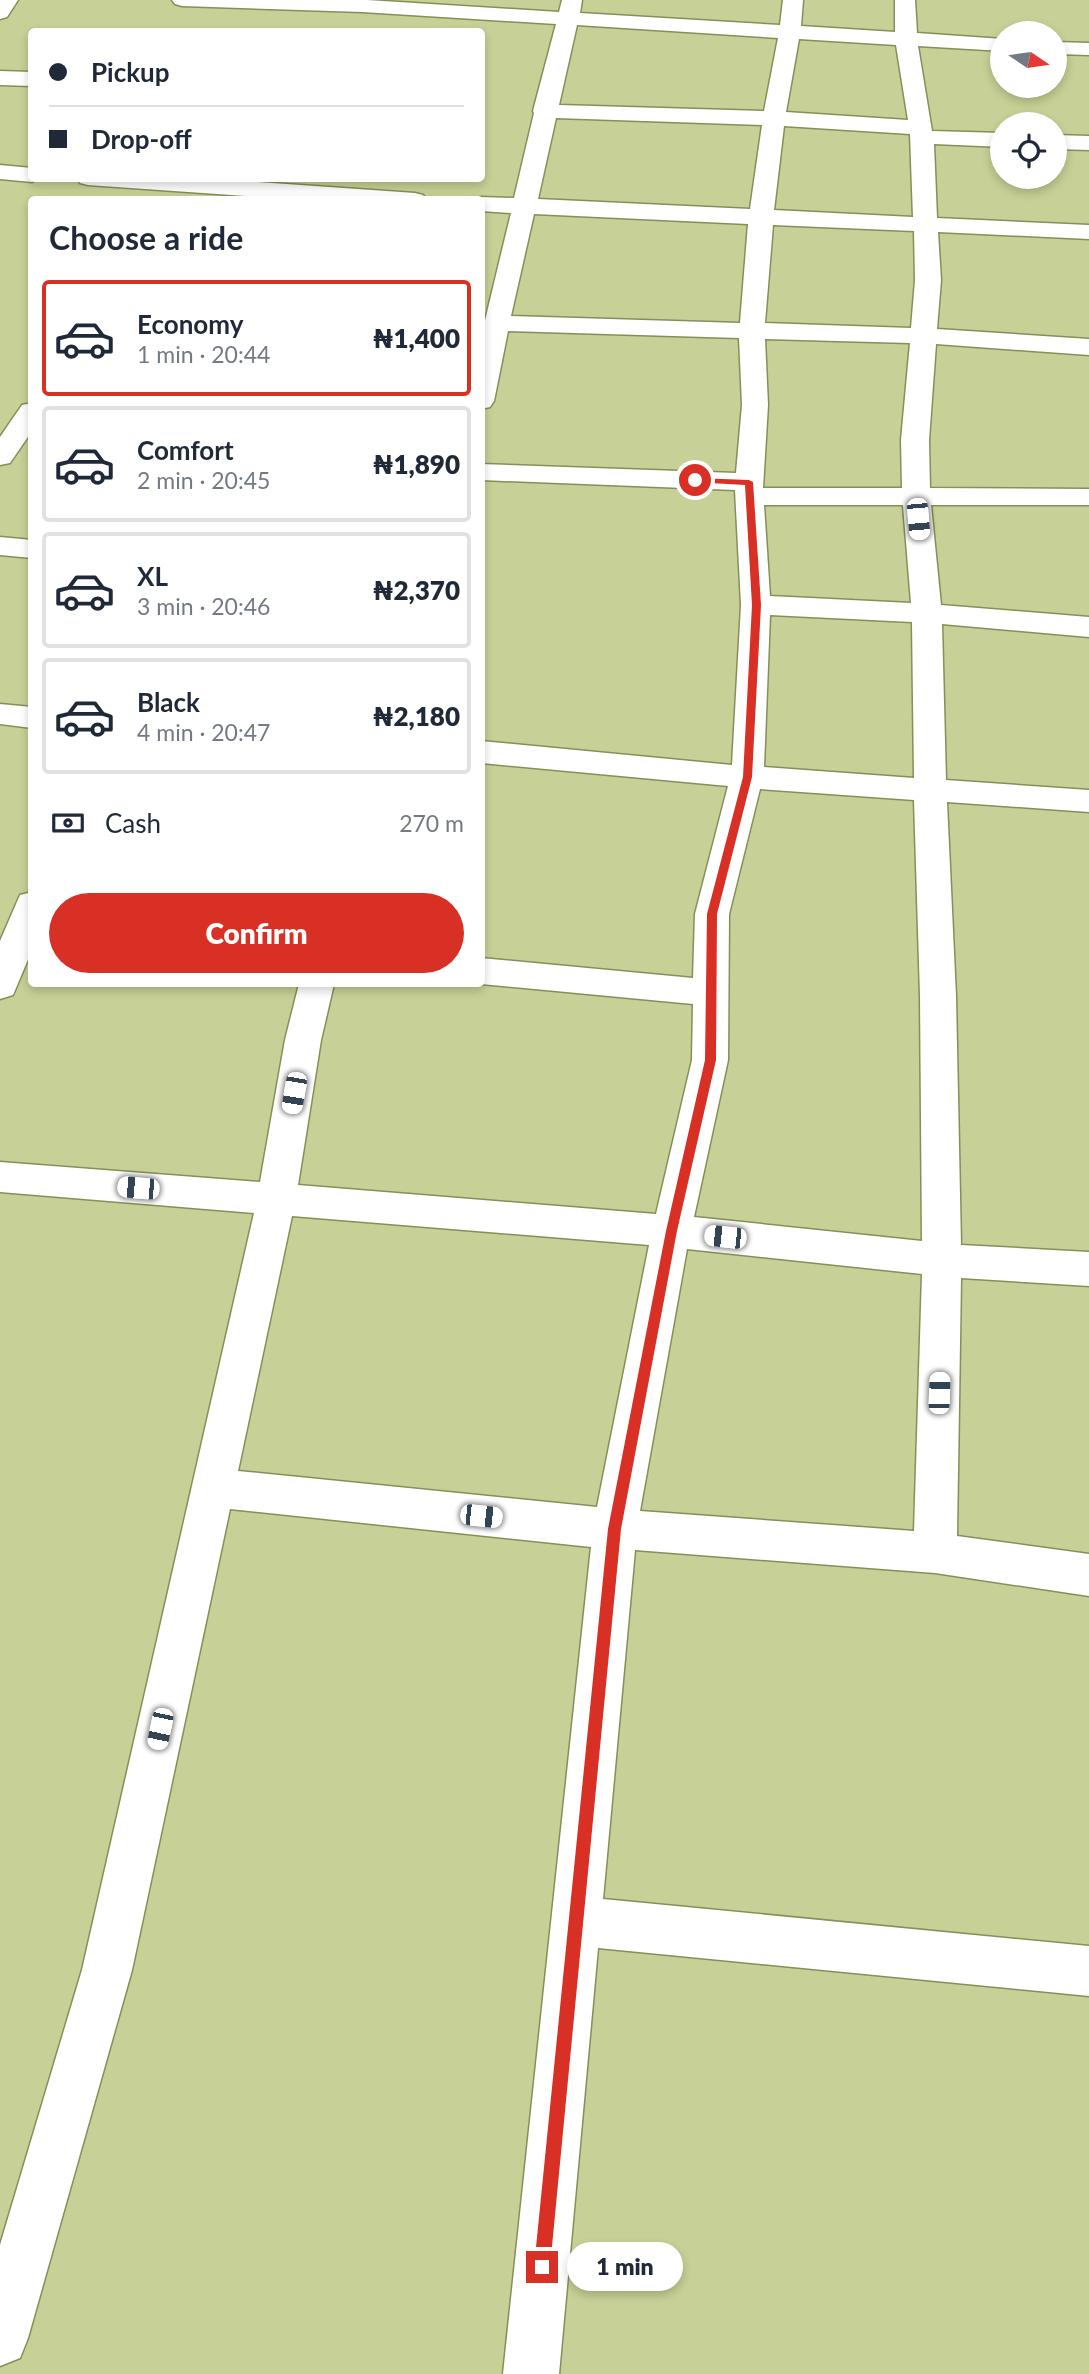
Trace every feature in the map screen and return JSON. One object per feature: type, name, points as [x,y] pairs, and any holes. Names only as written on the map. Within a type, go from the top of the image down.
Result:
[{"type":"street","points":[[0,13],[8,0]]},
{"type":"street","points":[[182,0],[792,15],[906,39],[990,44]]},
{"type":"street","points":[[196,21],[206,0]]},
{"type":"street","points":[[905,0],[906,39],[922,132],[928,280],[915,440],[916,495],[926,613],[938,996],[942,1260],[935,1553]]},
{"type":"street","points":[[356,28],[363,3]]},
{"type":"street","points":[[485,380],[544,111],[570,9]]},
{"type":"street","points":[[531,2374],[615,1529],[671,1231],[710,1060],[712,914],[747,777],[756,605],[749,489],[755,405],[752,331],[761,217],[774,118],[792,15]]},
{"type":"street","points":[[1068,48],[1089,49]]},
{"type":"street","points":[[0,78],[28,79]]},
{"type":"street","points":[[544,111],[732,119],[774,118],[990,139]]},
{"type":"street","points":[[1067,142],[1089,143]]},
{"type":"street","points":[[0,173],[28,175]]},
{"type":"street","points":[[109,182],[130,186],[292,190],[366,196]]},
{"type":"street","points":[[485,204],[1089,232]]},
{"type":"street","points":[[496,323],[925,336],[1089,346]]},
{"type":"street","points":[[0,457],[28,417]]},
{"type":"street","points":[[485,472],[749,489],[1089,497]]},
{"type":"street","points":[[0,546],[28,549]]},
{"type":"street","points":[[756,605],[926,613],[1089,627]]},
{"type":"street","points":[[0,714],[28,718]]},
{"type":"street","points":[[485,752],[747,777],[1089,801]]},
{"type":"street","points":[[0,986],[18,920]]},
{"type":"street","points":[[485,971],[712,993]]},
{"type":"street","points":[[0,2338],[107,1970],[276,1200],[303,1040],[316,987]]},
{"type":"street","points":[[0,1177],[671,1231],[942,1260],[1089,1269]]},
{"type":"street","points":[[213,1488],[615,1529],[935,1553],[1089,1575]]},
{"type":"street","points":[[577,1921],[1089,1971]]},
{"type":"route","points":[[542,2267],[615,1529],[671,1231],[710,1060],[712,914],[747,777],[756,605],[749,482],[695,480]]}]
